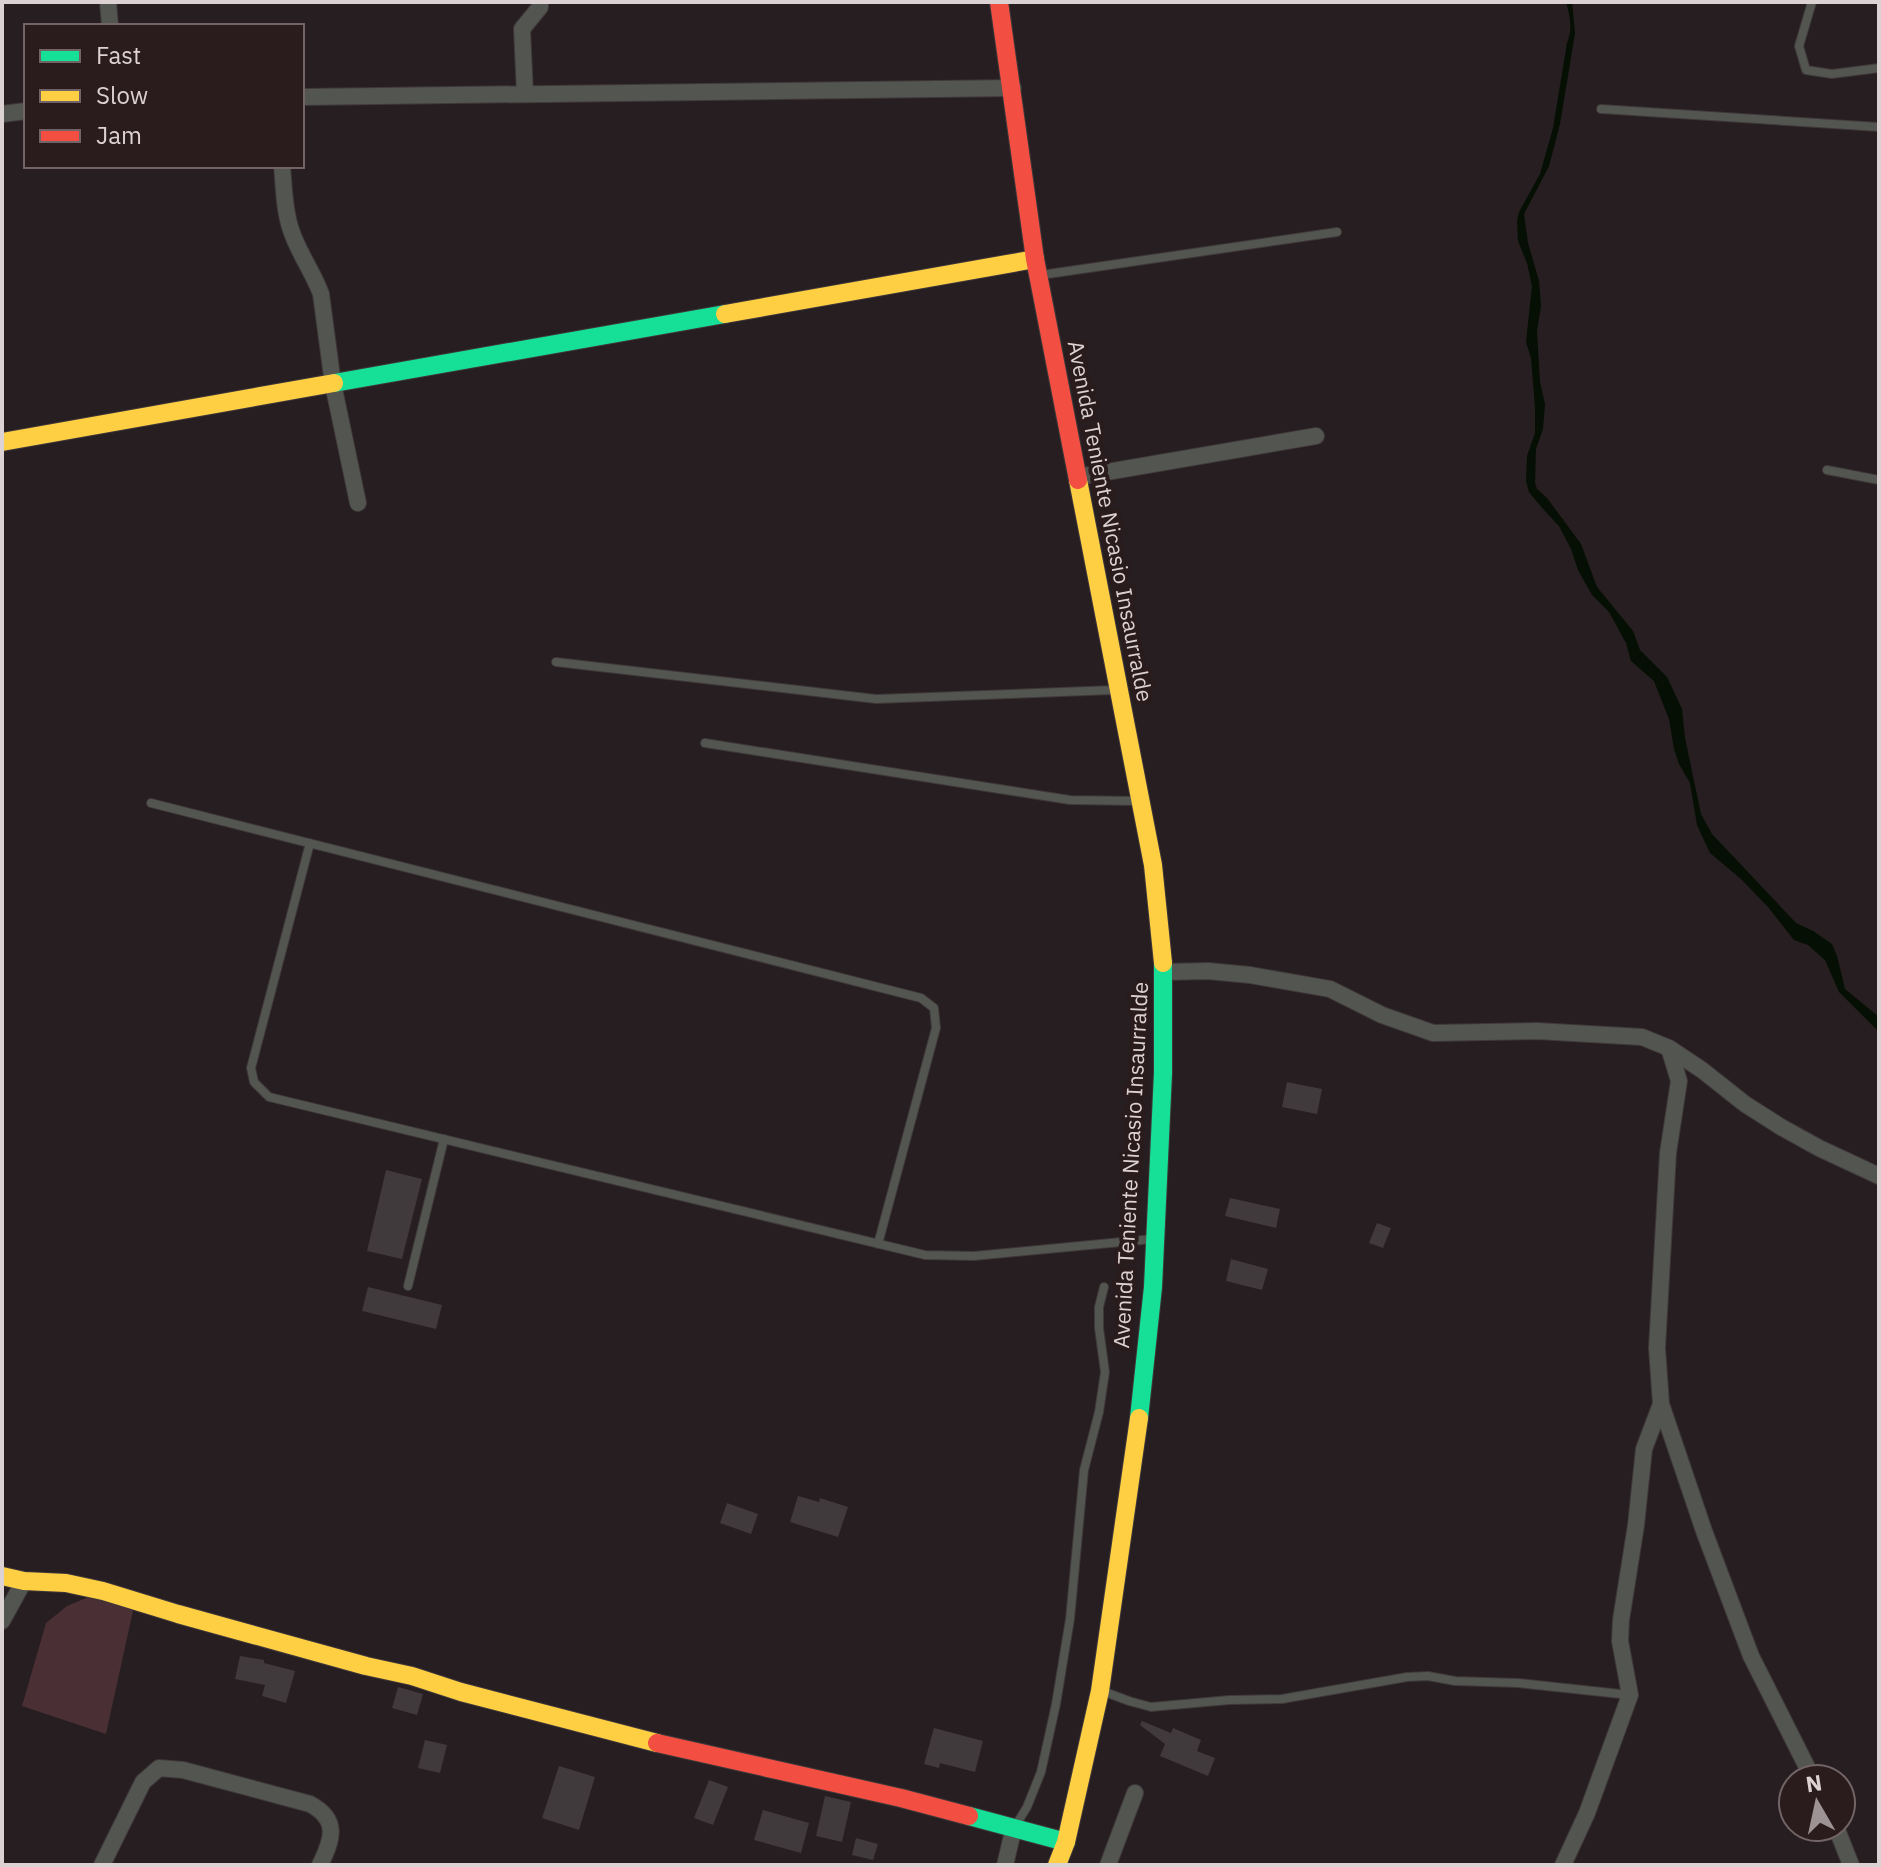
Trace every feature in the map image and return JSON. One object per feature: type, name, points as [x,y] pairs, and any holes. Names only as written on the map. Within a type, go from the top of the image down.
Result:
[{"type":"street","points":[[108,2],[110,24]]},
{"type":"street","points":[[525,94],[522,29],[540,7],[540,2]]},
{"type":"street","name":"Avenida Teniente Nicasio Insaurralde","points":[[999,2],[1037,267],[1153,865],[1164,972],[1163,1073],[1153,1287],[1138,1425],[1100,1691],[1066,1842],[1057,1865]]},
{"type":"street","points":[[304,97],[1013,88]]},
{"type":"street","points":[[2,114],[24,111]]},
{"type":"street","points":[[282,168],[291,230],[321,294],[333,384],[358,503]]},
{"type":"street","points":[[2,442],[1037,267]]},
{"type":"street","points":[[1078,477],[1316,436]]},
{"type":"street","points":[[1164,972],[1208,971],[1250,975],[1330,989],[1382,1015],[1433,1033],[1537,1031],[1642,1037],[1669,1048],[1781,1127],[1879,1176]]},
{"type":"street","points":[[1669,1048],[1679,1081],[1668,1153],[1657,1348],[1661,1404],[1751,1656],[1805,1763]]},
{"type":"street","points":[[1563,1865],[1587,1813],[1630,1695],[1620,1641],[1621,1620],[1644,1449],[1661,1404]]},
{"type":"street","points":[[2,1576],[24,1581],[66,1583],[103,1591],[366,1666],[694,1753],[901,1798],[1066,1842]]},
{"type":"street","points":[[2,1621],[24,1581]]},
{"type":"street","points":[[102,1865],[143,1782],[159,1768],[183,1770],[310,1804],[323,1811],[330,1822],[331,1831],[320,1865]]},
{"type":"street","points":[[1108,1865],[1135,1793]]},
{"type":"street","points":[[1005,1865],[1014,1827]]},
{"type":"street","points":[[1842,1843],[1851,1865]]},
{"type":"lane","points":[[1812,2],[1799,46],[1806,70],[1832,74],[1879,68]]},
{"type":"lane","points":[[1601,109],[1879,127]]},
{"type":"lane","points":[[1037,267],[1337,232]]},
{"type":"lane","points":[[1827,470],[1879,480]]},
{"type":"lane","points":[[556,662],[876,699],[1119,690]]},
{"type":"lane","points":[[705,743],[1070,800],[1140,801]]},
{"type":"lane","points":[[151,803],[921,998],[934,1008],[936,1028],[878,1244]]},
{"type":"lane","points":[[310,843],[251,1068],[254,1082],[269,1097],[925,1255],[974,1256],[1155,1239]]},
{"type":"lane","points":[[408,1286],[444,1139]]},
{"type":"lane","points":[[1014,1827],[1027,1807],[1041,1772],[1056,1704],[1070,1619],[1084,1470],[1099,1412],[1105,1372],[1099,1328],[1099,1307],[1104,1287]]},
{"type":"lane","points":[[1100,1691],[1151,1707],[1282,1699],[1428,1676],[1455,1681],[1518,1683],[1630,1695]]},
{"type":"shaded area","points":[[1566,2],[1572,2],[1575,33],[1560,124],[1549,166],[1524,214],[1528,243],[1539,281],[1541,306],[1537,331],[1540,382],[1545,404],[1543,429],[1536,449],[1535,483],[1581,544],[1597,587],[1633,631],[1640,650],[1667,677],[1682,709],[1701,814],[1712,834],[1796,923],[1832,944],[1845,989],[1879,1017],[1879,1032],[1839,992],[1825,960],[1808,945],[1794,940],[1741,879],[1710,853],[1697,825],[1690,783],[1679,764],[1669,719],[1654,681],[1631,661],[1626,643],[1609,612],[1592,595],[1559,526],[1529,492],[1527,456],[1535,433],[1535,407],[1531,358],[1526,342],[1532,286],[1518,241],[1517,221],[1540,174],[1553,128],[1570,33]]},
{"type":"shaded area","points":[[86,1598],[107,1598],[133,1611],[106,1734],[22,1706],[46,1623],[67,1606]]},
{"type":"building","points":[[1287,1082],[1322,1089],[1317,1114],[1282,1107]]},
{"type":"building","points":[[386,1170],[422,1179],[402,1259],[367,1251]]},
{"type":"building","points":[[1230,1198],[1280,1209],[1276,1228],[1225,1216]]},
{"type":"building","points":[[1377,1223],[1391,1228],[1383,1248],[1369,1243]]},
{"type":"building","points":[[1231,1259],[1268,1269],[1262,1290],[1226,1281]]},
{"type":"building","points":[[368,1287],[442,1305],[436,1329],[362,1311]]},
{"type":"building","points":[[798,1496],[819,1502],[820,1498],[848,1507],[838,1537],[790,1522]]},
{"type":"building","points":[[727,1503],[758,1514],[751,1534],[720,1523]]},
{"type":"building","points":[[240,1656],[264,1660],[264,1663],[295,1671],[286,1703],[262,1696],[265,1685],[235,1679]]},
{"type":"building","points":[[398,1687],[423,1694],[417,1715],[392,1708]]},
{"type":"building","points":[[1142,1721],[1171,1733],[1173,1728],[1201,1740],[1197,1751],[1215,1758],[1208,1776],[1160,1756],[1165,1744],[1140,1725]]},
{"type":"building","points":[[934,1728],[983,1741],[975,1772],[940,1763],[939,1768],[924,1764]]},
{"type":"building","points":[[425,1740],[447,1745],[440,1773],[418,1768]]},
{"type":"building","points":[[559,1766],[595,1777],[579,1830],[542,1818]]},
{"type":"building","points":[[709,1780],[728,1787],[713,1825],[694,1818]]},
{"type":"building","points":[[825,1796],[851,1802],[842,1842],[816,1836]]},
{"type":"building","points":[[763,1810],[809,1823],[801,1853],[754,1840]]},
{"type":"building","points":[[856,1838],[878,1844],[873,1860],[852,1855]]},
{"type":"traffic: fast","points":[[334,383],[725,314]]},
{"type":"traffic: fast","points":[[1139,1418],[1153,1287],[1163,1073],[1163,963]]},
{"type":"traffic: fast","points":[[969,1816],[1066,1842]]},
{"type":"traffic: slow","points":[[725,314],[1035,259]]},
{"type":"traffic: slow","points":[[2,442],[334,383]]},
{"type":"traffic: slow","points":[[1078,480],[1153,865],[1163,963]]},
{"type":"traffic: slow","points":[[1057,1865],[1066,1842],[1100,1691],[1139,1418]]},
{"type":"traffic: slow","points":[[2,1576],[24,1581],[66,1583],[103,1591],[366,1666],[657,1743]]},
{"type":"traffic: jam","points":[[999,2],[1035,259],[1078,480]]},
{"type":"traffic: jam","points":[[657,1743],[969,1816]]}]
